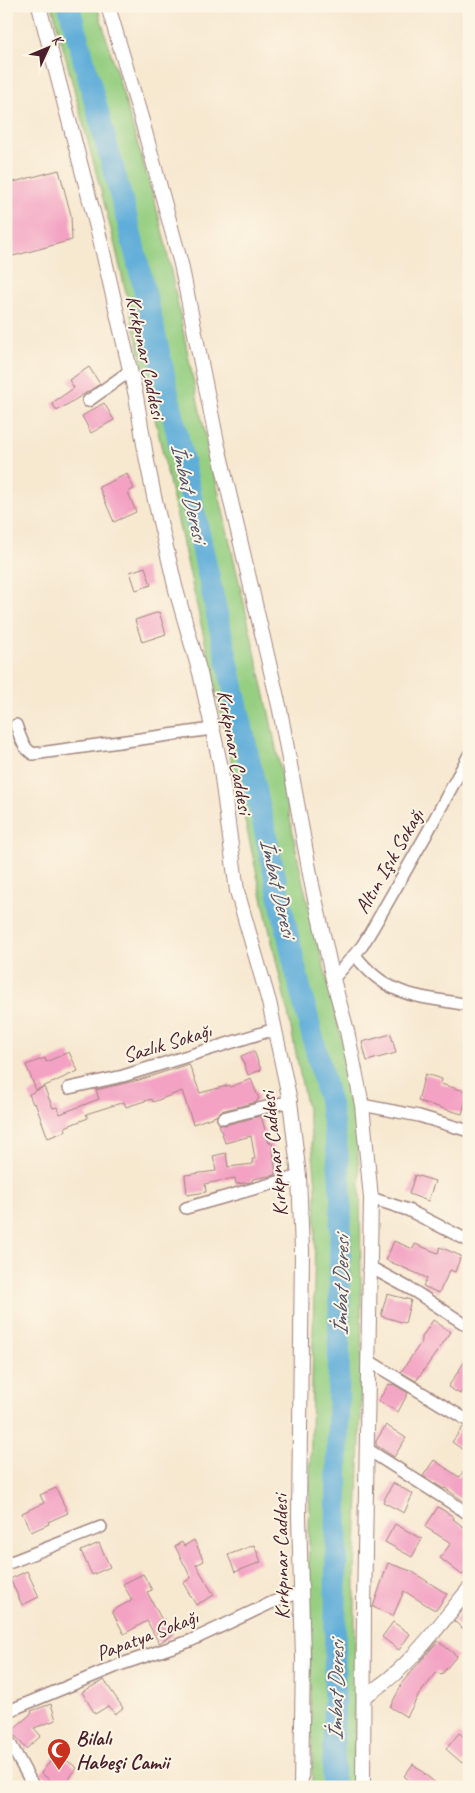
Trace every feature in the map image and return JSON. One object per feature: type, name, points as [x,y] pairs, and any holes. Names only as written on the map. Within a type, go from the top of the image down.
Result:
[{"type":"street","name":"Kırkpınar Caddesi","points":[[39,6],[100,239],[130,371],[154,496],[176,590],[200,673],[220,764],[226,821],[237,891],[269,1002],[290,1101],[299,1176],[302,1250],[299,1516],[302,1787]]},
{"type":"street","points":[[108,6],[181,264],[217,442],[280,710],[312,885],[347,1031],[362,1105],[371,1198],[363,1787]]},
{"type":"street","points":[[88,401],[130,371]]},
{"type":"street","points":[[16,725],[22,743],[33,754],[212,729]]},
{"type":"street","name":"Altın Işık Sokağı","points":[[333,979],[355,955],[374,926],[465,769],[469,755]]},
{"type":"street","points":[[355,955],[372,974],[390,988],[406,993],[469,1005]]},
{"type":"street","name":"Sazlık Sokağı","points":[[69,1088],[123,1076],[275,1029]]},
{"type":"street","points":[[223,1118],[290,1101]]},
{"type":"street","points":[[362,1105],[419,1116],[469,1131]]},
{"type":"street","points":[[186,1208],[299,1176]]},
{"type":"street","points":[[371,1198],[408,1210],[469,1241]]},
{"type":"street","points":[[370,1267],[414,1291],[469,1327]]},
{"type":"street","points":[[369,1361],[467,1420]]},
{"type":"street","points":[[367,1449],[469,1514]]},
{"type":"street","points":[[6,1564],[101,1527]]},
{"type":"street","points":[[364,1696],[383,1684],[402,1668],[469,1588]]},
{"type":"street","name":"Papatya Sokağı","points":[[6,1712],[122,1664],[190,1641],[272,1602],[301,1592]]},
{"type":"street","points":[[6,1736],[34,1787]]},
{"type":"green space","points":[[52,6],[97,6],[156,206],[195,389],[269,713],[302,879],[345,1052],[355,1105],[360,1184],[362,1384],[355,1576],[355,1787],[312,1787],[308,1583],[316,1186],[310,1125],[289,1018],[150,396],[113,237]]},
{"type":"building","points":[[59,170],[71,215],[72,240],[6,258],[6,184]]},
{"type":"building","points":[[89,367],[100,384],[57,411],[52,403],[74,388],[69,380]]},
{"type":"building","points":[[104,403],[114,420],[91,433],[82,416]]},
{"type":"building","points":[[127,474],[134,489],[128,492],[136,512],[114,522],[99,487]]},
{"type":"building","points":[[145,567],[151,585],[136,590],[130,572]]},
{"type":"building","points":[[159,612],[166,634],[142,642],[135,620]]},
{"type":"building","points":[[391,1034],[396,1053],[367,1061],[362,1042]]},
{"type":"building","points":[[254,1051],[261,1070],[248,1075],[241,1056]]},
{"type":"building","points":[[69,1052],[78,1071],[36,1090],[26,1065],[45,1058],[46,1062]]},
{"type":"building","points":[[189,1064],[200,1093],[230,1085],[230,1087],[251,1079],[259,1099],[257,1102],[221,1111],[216,1116],[193,1124],[182,1091],[153,1102],[151,1099],[126,1107],[124,1102],[86,1114],[88,1118],[65,1127],[66,1131],[48,1138],[35,1103],[33,1104],[29,1094],[44,1087],[53,1108],[57,1107],[60,1114],[99,1099],[96,1090],[139,1080]]},
{"type":"building","points":[[425,1074],[442,1079],[441,1084],[468,1092],[462,1114],[418,1101]]},
{"type":"building","points":[[261,1116],[269,1143],[272,1142],[276,1175],[253,1179],[252,1182],[236,1184],[235,1178],[205,1184],[206,1192],[187,1195],[185,1175],[216,1171],[213,1156],[226,1153],[228,1167],[253,1164],[252,1159],[255,1159],[251,1136],[225,1143],[219,1124],[225,1125]]},
{"type":"building","points":[[415,1175],[435,1181],[428,1201],[409,1194]]},
{"type":"building","points":[[394,1241],[413,1249],[415,1244],[438,1253],[440,1247],[461,1256],[455,1272],[450,1270],[439,1293],[423,1286],[427,1278],[386,1260]]},
{"type":"building","points":[[387,1294],[411,1300],[405,1323],[381,1316]]},
{"type":"building","points":[[433,1320],[451,1332],[416,1381],[401,1372],[422,1341],[422,1337]]},
{"type":"building","points":[[469,1355],[469,1381],[460,1394],[448,1387]]},
{"type":"building","points":[[389,1384],[393,1384],[408,1393],[398,1412],[378,1401]]},
{"type":"building","points":[[386,1425],[406,1438],[394,1457],[376,1445],[376,1441]]},
{"type":"building","points":[[463,1427],[469,1431],[469,1454],[452,1442]]},
{"type":"building","points":[[434,1460],[459,1477],[463,1472],[469,1476],[469,1505],[445,1488],[423,1476]]},
{"type":"building","points":[[393,1483],[413,1494],[404,1513],[383,1502]]},
{"type":"building","points":[[56,1488],[68,1513],[31,1532],[22,1513],[44,1503],[40,1495]]},
{"type":"building","points":[[438,1507],[454,1517],[453,1519],[469,1531],[469,1567],[462,1575],[440,1558],[451,1543],[425,1527]]},
{"type":"building","points":[[395,1524],[422,1539],[412,1557],[385,1542]]},
{"type":"building","points":[[194,1540],[204,1561],[196,1565],[214,1595],[196,1605],[183,1583],[191,1578],[175,1546],[182,1542],[184,1546]]},
{"type":"building","points":[[99,1543],[110,1567],[92,1575],[81,1551]]},
{"type":"building","points":[[254,1545],[261,1562],[235,1572],[228,1555]]},
{"type":"building","points":[[388,1563],[411,1571],[447,1594],[437,1609],[433,1609],[404,1591],[393,1616],[373,1607]]},
{"type":"building","points":[[27,1571],[39,1597],[22,1605],[10,1579]]},
{"type":"building","points":[[143,1574],[152,1590],[147,1592],[162,1620],[164,1619],[173,1635],[159,1643],[147,1621],[124,1634],[112,1611],[132,1600],[123,1584]]},
{"type":"building","points":[[469,1603],[469,1634],[454,1621]]},
{"type":"building","points":[[393,1622],[410,1634],[399,1650],[382,1637]]},
{"type":"building","points":[[438,1641],[457,1656],[441,1675],[437,1672],[418,1696],[407,1717],[390,1707],[400,1685]]},
{"type":"building","points":[[104,1680],[123,1708],[115,1714],[108,1706],[95,1714],[82,1692]]},
{"type":"building","points":[[51,1704],[56,1720],[34,1728],[41,1736],[26,1749],[11,1731],[32,1713],[31,1711]]},
{"type":"building","points":[[459,1733],[469,1741],[469,1755],[462,1763],[446,1749]]},
{"type":"building","name":"Bilalı Habeşi Camii","points":[[57,1753],[77,1768],[63,1787],[59,1787],[41,1773]]},
{"type":"building","points":[[413,1764],[440,1787],[417,1787],[404,1776]]},
{"type":"waterway","name":"İmbat Deresi","points":[[69,6],[127,219],[153,325],[297,976],[330,1105],[337,1149],[341,1196],[333,1787]]},
{"type":"place","name":"Bilalı Habeşi Camii","points":[[59,1771]]}]
